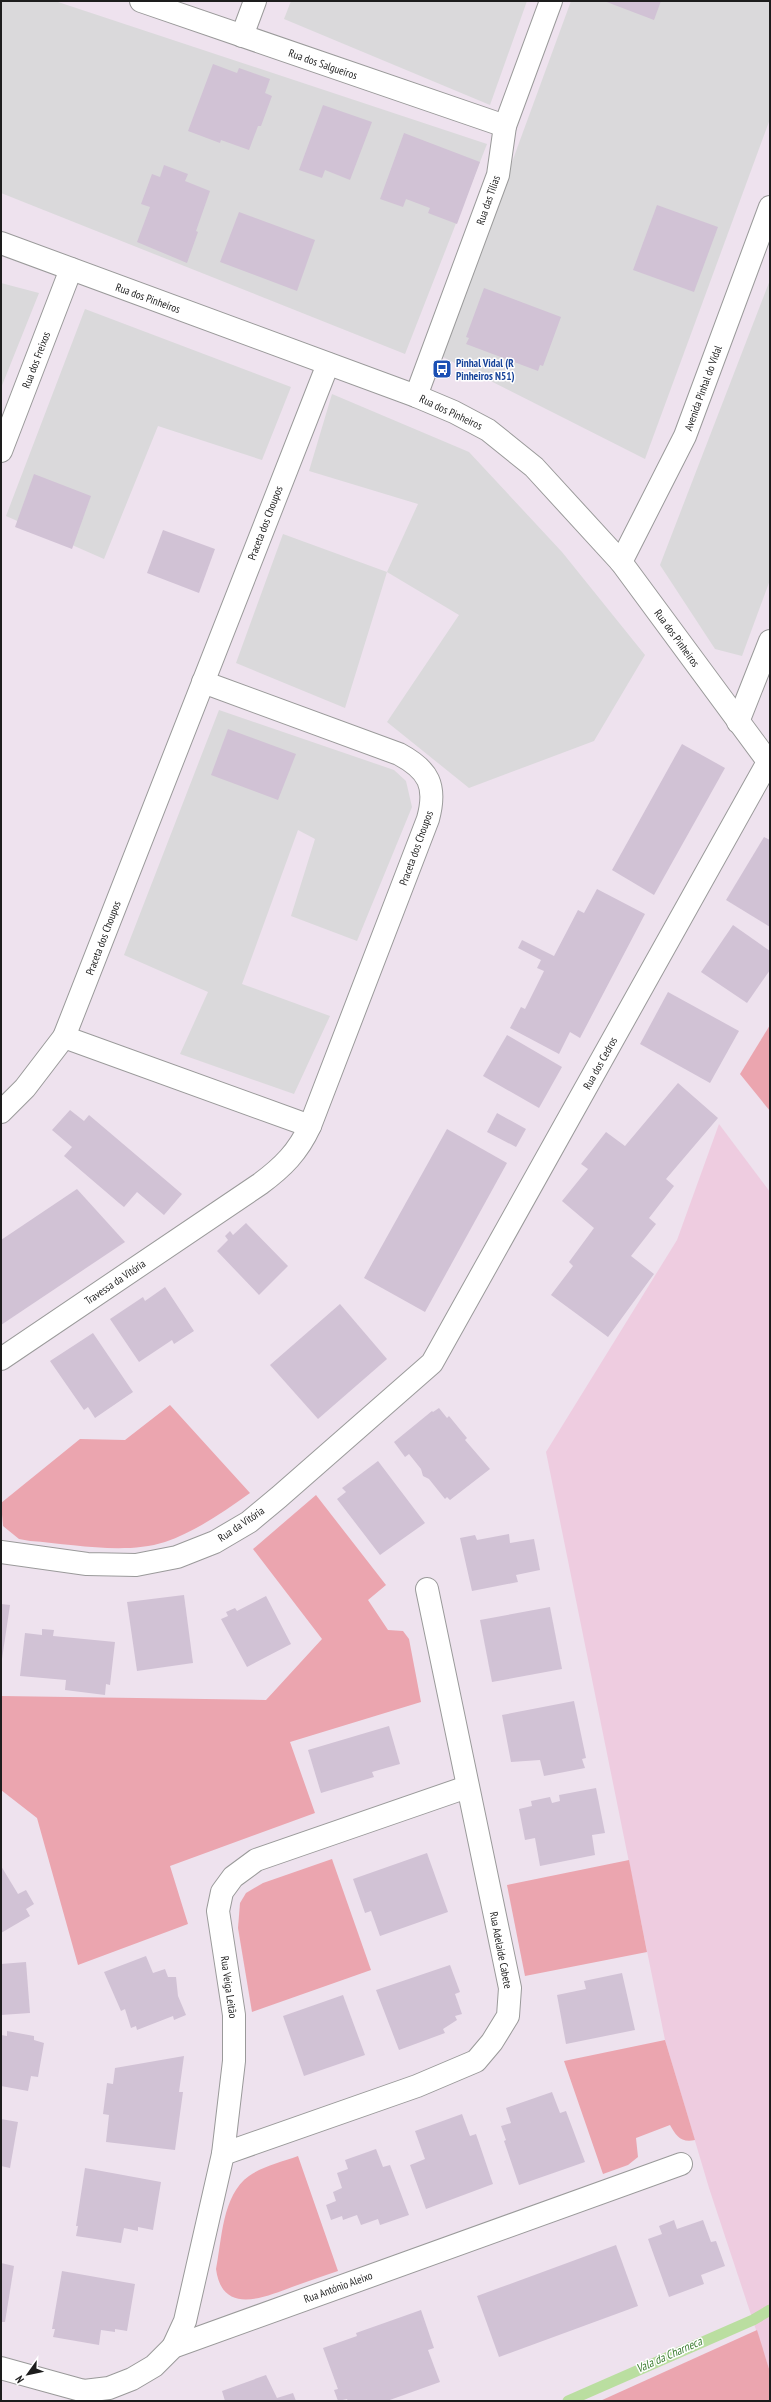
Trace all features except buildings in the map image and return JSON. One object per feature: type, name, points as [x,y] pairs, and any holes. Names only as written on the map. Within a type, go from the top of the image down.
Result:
[{"type":"street","name":"Rua dos Salgueiros","points":[[141,1],[505,126]]},
{"type":"street","points":[[242,36],[255,1]]},
{"type":"street","name":"Rua das Tílias","points":[[416,396],[498,175],[505,126],[550,1]]},
{"type":"street","name":"Avenida Pinhal do Vidal","points":[[621,562],[685,436],[770,207]]},
{"type":"street","name":"Rua dos Pinheiros","points":[[1,244],[416,396],[454,412],[488,430],[534,467],[621,562],[769,763]]},
{"type":"street","name":"Rua dos Freixos","points":[[1,451],[71,269]]},
{"type":"street","name":"Praceta dos Choupos","points":[[1,1112],[44,1066],[64,1037],[328,364]]},
{"type":"street","points":[[738,722],[770,640]]},
{"type":"street","name":"Praceta dos Choupos","points":[[202,682],[399,754],[417,763],[429,780],[432,802],[428,819],[310,1126],[294,1155],[280,1170],[230,1204]]},
{"type":"street","name":"Rua dos Cedros","points":[[432,1363],[769,763]]},
{"type":"street","points":[[64,1037],[310,1126]]},
{"type":"street","name":"Travessa da Vitória","points":[[1,1359],[230,1204]]},
{"type":"street","name":"Rua da Vitória","points":[[1,1552],[88,1564],[136,1565],[177,1557],[215,1542],[249,1522],[280,1497],[432,1363]]},
{"type":"street","name":"Rua Adelaide Cabete","points":[[223,2154],[450,2073],[476,2061],[492,2042],[508,2016],[510,1988],[427,1589]]},
{"type":"street","name":"Rua Veiga Leitão","points":[[173,2347],[185,2322],[223,2154],[234,2053],[234,2015],[218,1911],[222,1892],[233,1877],[256,1860],[467,1787]]},
{"type":"street","name":"Rua António Aleixo","points":[[1,2368],[84,2391],[110,2388],[132,2379],[154,2366],[173,2347],[681,2164]]},
{"type":"shaded area","points":[[1,1],[55,1],[487,144],[405,354],[1,193]]},
{"type":"shaded area","points":[[291,1],[527,1],[490,105],[284,19]]},
{"type":"shaded area","points":[[571,1],[770,1],[770,119],[645,459],[441,356]]},
{"type":"shaded area","points":[[770,280],[770,580],[742,656],[715,649],[660,565]]},
{"type":"shaded area","points":[[1,283],[39,293],[1,388]]},
{"type":"shaded area","points":[[85,309],[291,387],[262,460],[158,426],[104,559],[6,516]]},
{"type":"shaded area","points":[[332,394],[469,452],[562,552],[645,655],[594,741],[469,788],[387,722],[459,615],[387,572],[418,504],[309,471]]},
{"type":"shaded area","points":[[283,534],[387,572],[345,708],[236,663]]},
{"type":"shaded area","points":[[219,710],[394,770],[406,781],[412,807],[357,941],[291,916],[315,839],[298,830],[242,984],[330,1016],[294,1094],[180,1054],[208,992],[124,955]]},
{"type":"shaded area","points":[[770,1025],[770,1111],[740,1074]]},
{"type":"shaded area","points":[[719,1124],[770,1192],[770,2372],[709,2188],[665,2040],[546,1452],[677,1240]]},
{"type":"shaded area","points":[[170,1405],[250,1493],[209,1520],[177,1538],[149,1546],[133,1548],[98,1548],[30,1541],[19,1539],[3,1526],[1,1503],[80,1439],[125,1440]]},
{"type":"shaded area","points":[[316,1495],[386,1585],[368,1600],[388,1630],[403,1631],[409,1639],[421,1702],[290,1742],[315,1813],[170,1866],[188,1924],[78,1965],[37,1818],[1,1790],[1,1696],[266,1700],[322,1639],[253,1549]]},
{"type":"shaded area","points":[[332,1859],[371,1970],[252,2012],[238,1928],[240,1903],[246,1893],[263,1883]]},
{"type":"shaded area","points":[[629,1860],[647,1952],[525,1976],[507,1885]]},
{"type":"shaded area","points":[[665,2040],[695,2140],[690,2141],[680,2138],[670,2125],[636,2138],[638,2157],[628,2165],[603,2174],[564,2061]]},
{"type":"shaded area","points":[[298,2156],[338,2271],[269,2295],[257,2298],[235,2298],[226,2293],[220,2283],[216,2269],[222,2232],[228,2206],[233,2194],[240,2184],[254,2173],[266,2167]]},
{"type":"shaded area","points":[[757,2330],[770,2372],[770,2401],[600,2401]]},
{"type":"waterway","name":"Vala da Charneca","points":[[568,2401],[753,2320],[770,2310]]},
{"type":"place","name":"Pinhal Vidal (R Pinheiros N51)","points":[[442,369]]}]
